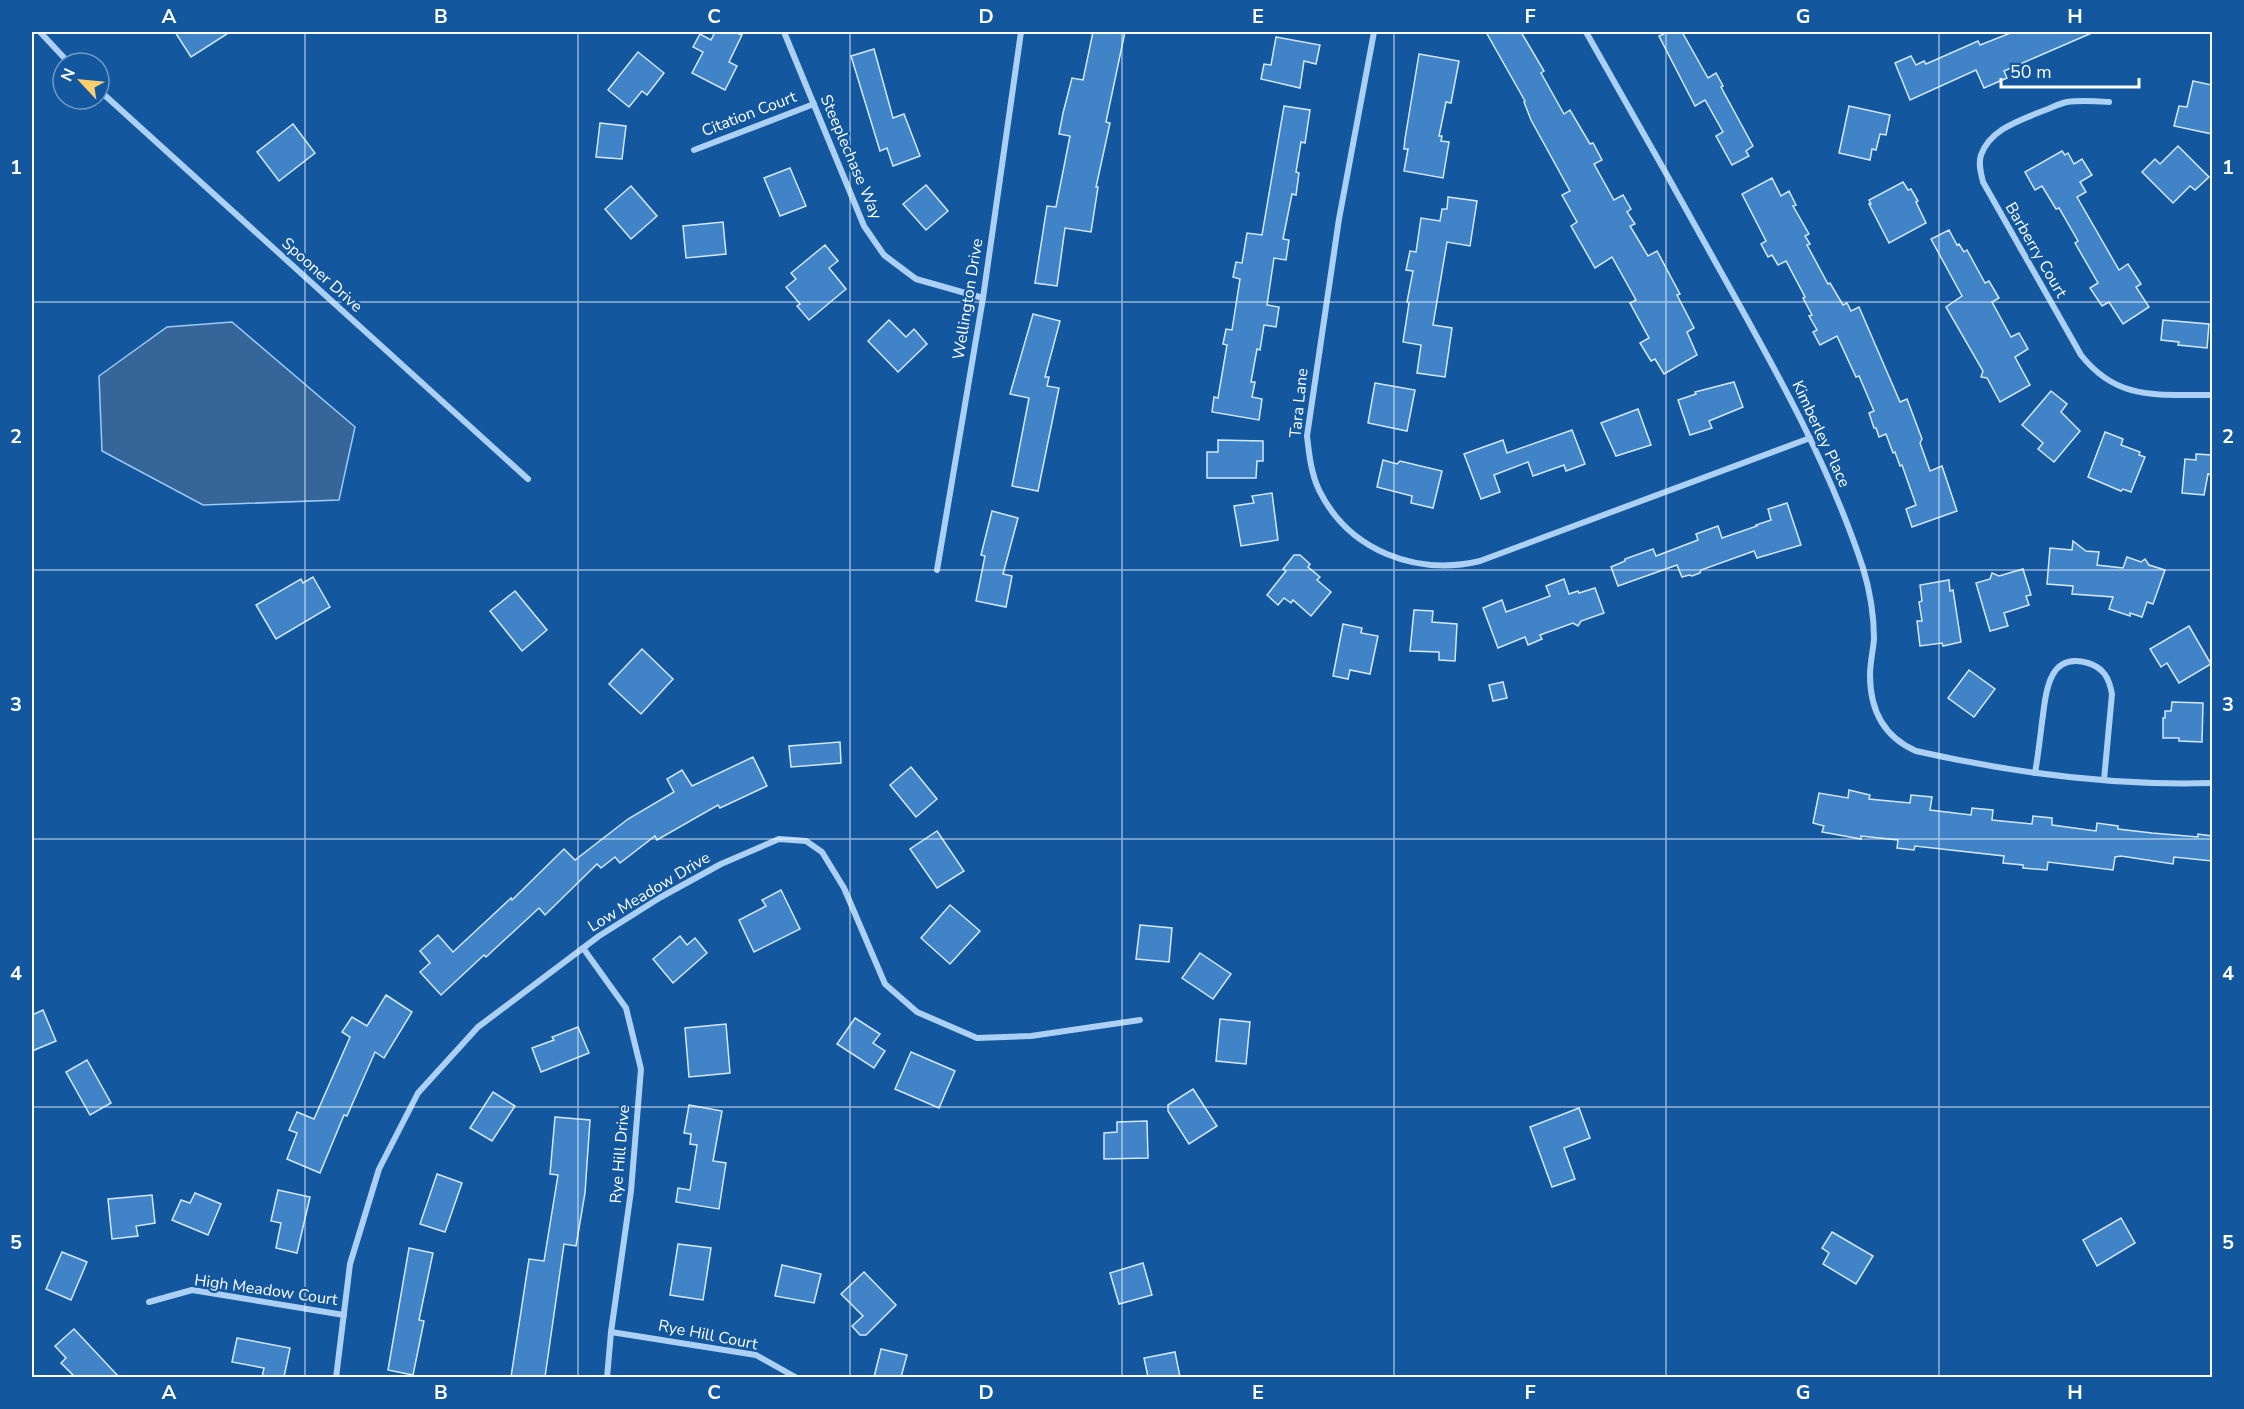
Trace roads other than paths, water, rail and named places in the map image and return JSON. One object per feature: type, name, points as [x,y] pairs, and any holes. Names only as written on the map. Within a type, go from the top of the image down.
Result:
[{"type":"street","points":[[40,32],[58,51]]},
{"type":"street","name":"Steeplechase Way","points":[[784,32],[864,226],[884,255],[916,279],[983,298]]},
{"type":"street","name":"Wellington Drive","points":[[936,570],[983,298],[1021,32]]},
{"type":"street","name":"Tara Lane","points":[[1374,32],[1339,219],[1307,436],[1309,456],[1319,490],[1340,520],[1355,536],[1389,556],[1408,563],[1438,566],[1462,565],[1480,561],[1810,438]]},
{"type":"street","name":"Kimberley Place","points":[[1586,32],[1746,317],[1810,438],[1863,568],[1870,596],[1874,642],[1870,674],[1871,698],[1876,715],[1887,731],[1904,746],[1916,751],[1968,763],[2104,780],[2212,783]]},
{"type":"street","name":"Barberry Court","points":[[2109,102],[2085,100],[2063,103],[2013,123],[2000,131],[1989,141],[1981,155],[1980,168],[1983,182],[2081,355],[2094,371],[2112,384],[2131,391],[2152,394],[2212,395]]},
{"type":"street","name":"Spooner Drive","points":[[111,101],[528,479]]},
{"type":"street","name":"Citation Court","points":[[694,150],[814,104]]},
{"type":"street","points":[[2035,773],[2047,684],[2057,668],[2071,661],[2080,661],[2101,669],[2110,681],[2112,694],[2104,780]]},
{"type":"street","name":"Low Meadow Drive","points":[[336,1377],[350,1264],[379,1169],[418,1093],[478,1026],[583,948],[661,897],[721,864],[779,839],[806,841],[822,852],[844,888],[885,984],[917,1012],[977,1038],[1031,1036],[1140,1020]]},
{"type":"street","name":"Rye Hill Drive","points":[[583,948],[626,1008],[641,1070],[631,1191],[607,1377]]},
{"type":"street","name":"High Meadow Court","points":[[149,1302],[192,1290],[344,1315]]},
{"type":"street","name":"Rye Hill Court","points":[[611,1332],[756,1355],[797,1377]]},
{"type":"water","points":[[232,322],[355,427],[339,500],[203,505],[102,451],[99,376],[167,327]]}]
